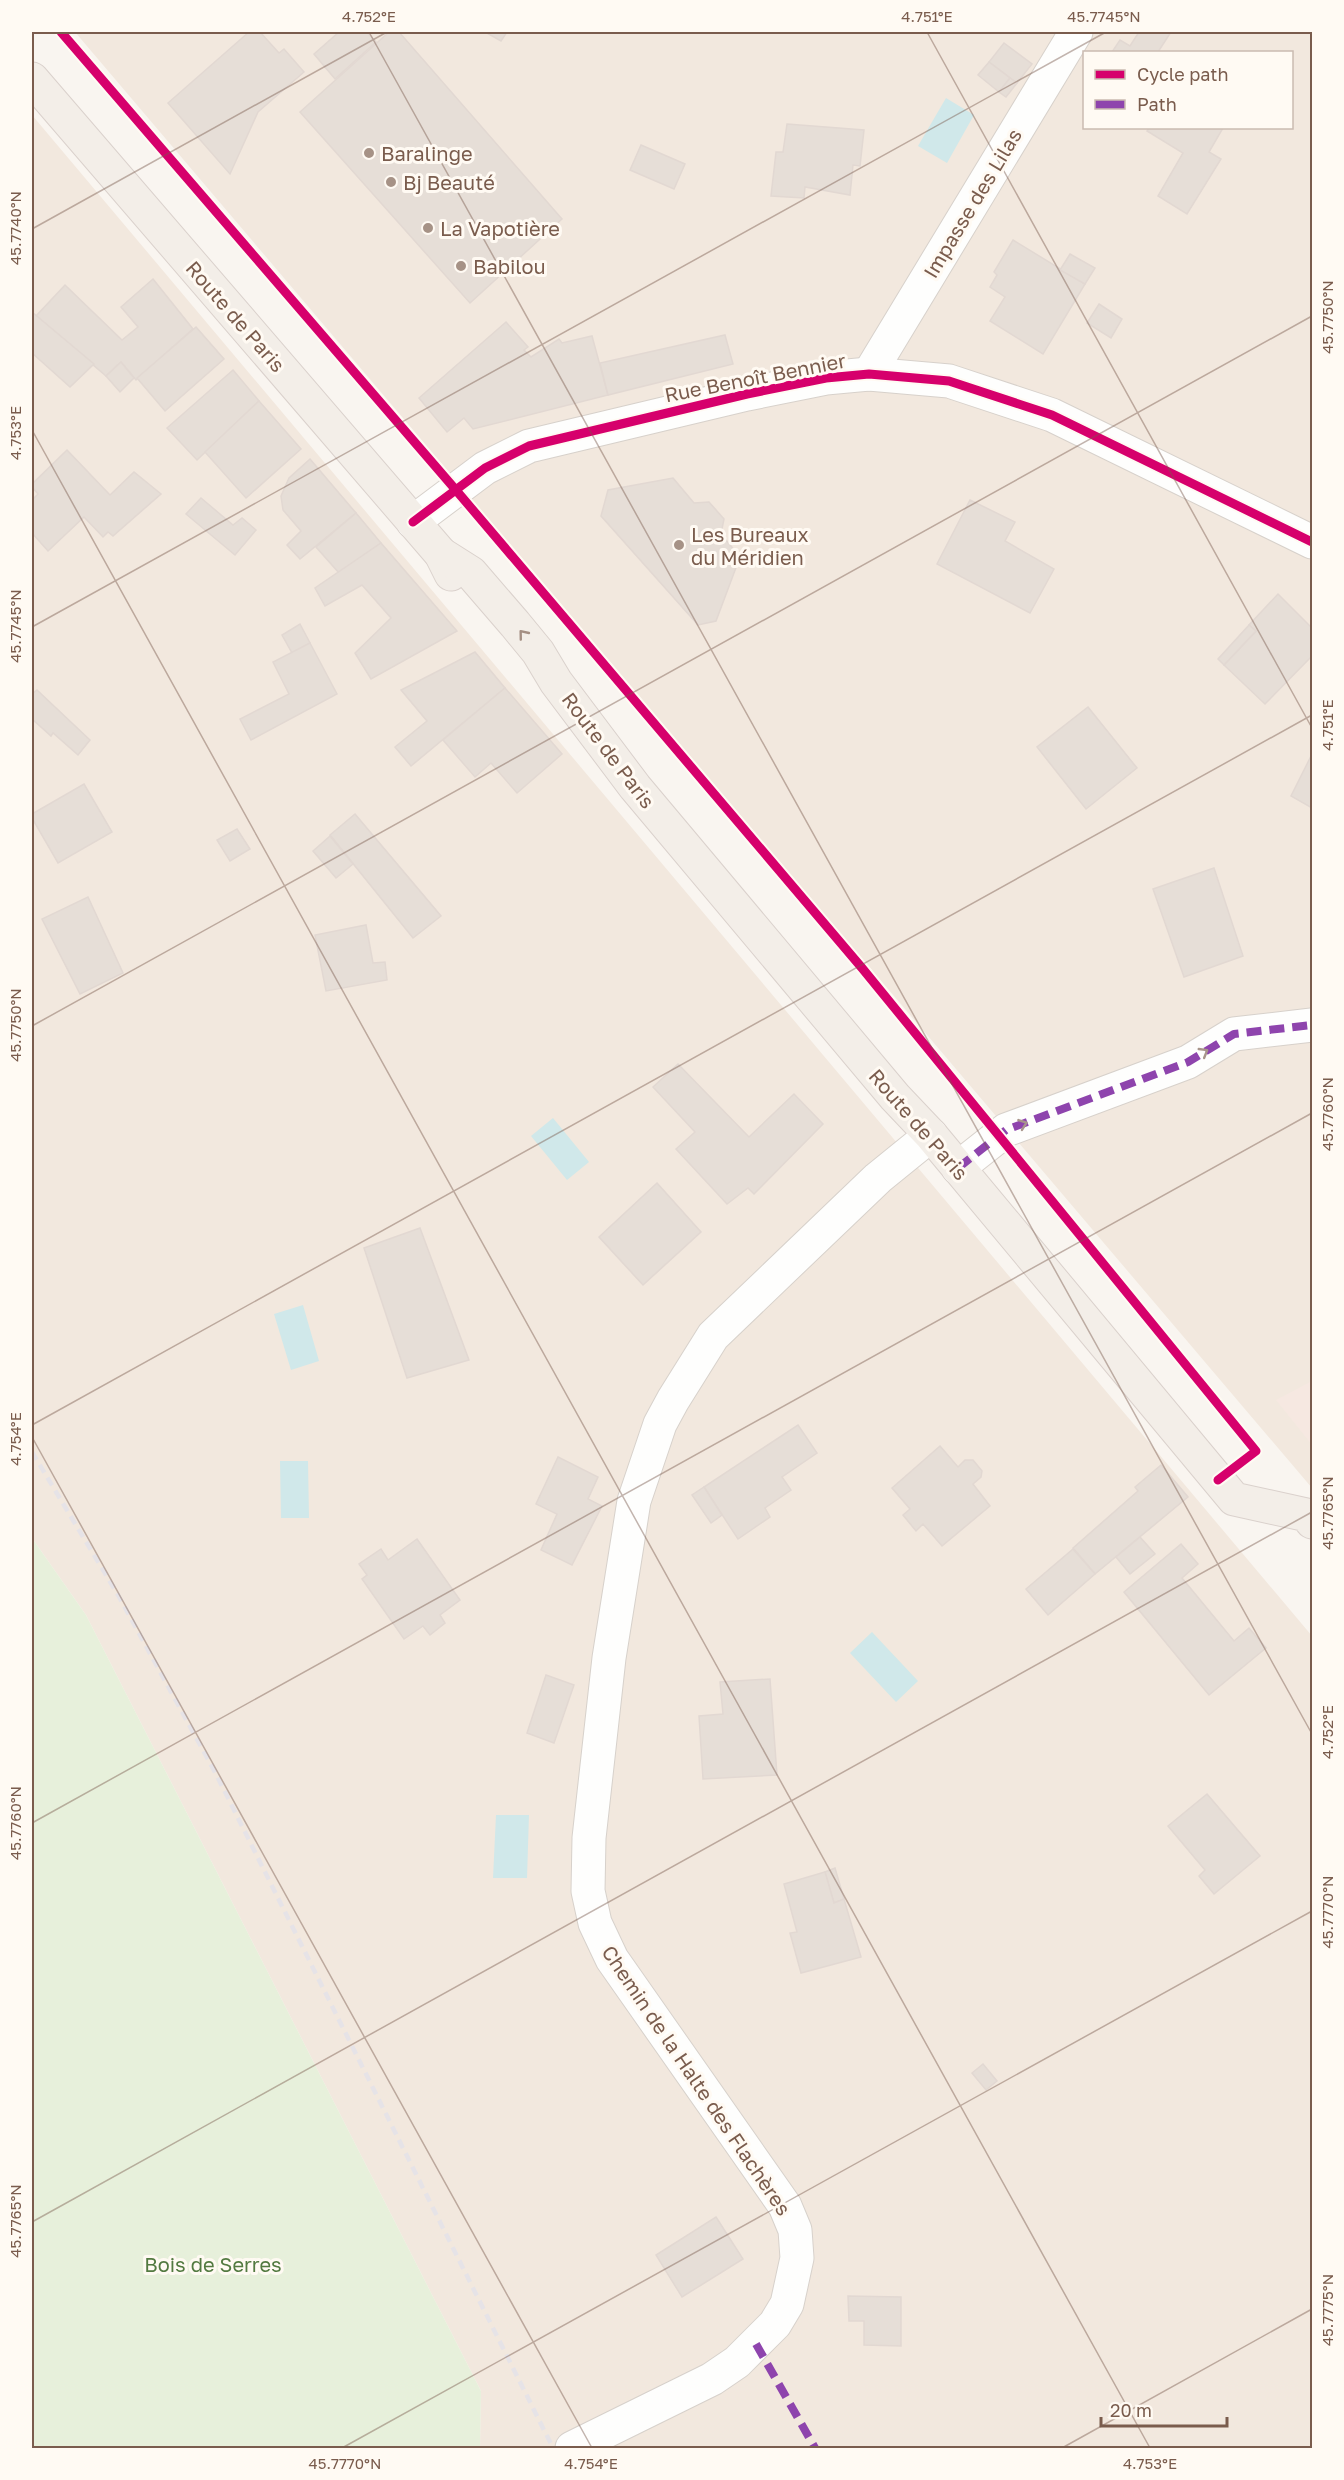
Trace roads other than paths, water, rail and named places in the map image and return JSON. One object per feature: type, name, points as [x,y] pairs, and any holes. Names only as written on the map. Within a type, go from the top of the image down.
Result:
[{"type":"main road","name":"Route de Paris","points":[[32,79],[441,554],[456,584],[521,665],[556,682],[635,787],[895,1097],[931,1135],[1234,1499],[1307,1515],[1312,1522]]},
{"type":"street","name":"Impasse des Lilas","points":[[868,374],[1076,32]]},
{"type":"street","name":"Rue Benoît Bennier","points":[[413,522],[485,468],[529,446],[747,394],[826,378],[868,374],[949,381],[1052,415],[1312,542]]},
{"type":"street","points":[[958,1168],[1006,1130],[1188,1062],[1234,1034],[1312,1025]]},
{"type":"street","name":"Chemin de la Halte des Flachères","points":[[572,2448],[711,2379],[736,2362],[775,2325],[787,2304],[797,2258],[795,2230],[785,2206],[612,1959],[595,1923],[588,1892],[588,1838],[607,1670],[634,1501],[660,1424],[713,1336],[878,1178],[931,1135]]},
{"type":"water","points":[[946,98],[974,115],[947,163],[918,146]]},
{"type":"water","points":[[553,1118],[589,1162],[567,1180],[531,1136]]},
{"type":"water","points":[[303,1305],[319,1361],[291,1370],[274,1314]]},
{"type":"water","points":[[280,1461],[308,1461],[309,1518],[281,1518]]},
{"type":"water","points":[[872,1632],[918,1681],[896,1702],[850,1653]]},
{"type":"water","points":[[496,1815],[529,1815],[527,1878],[493,1878]]},
{"type":"railway","points":[[32,1452],[118,1595],[216,1774],[553,2448]]},
{"type":"place","name":"Baralinge","points":[[369,153]]},
{"type":"place","name":"Bj Beauté","points":[[391,182]]},
{"type":"place","name":"La Vapotière","points":[[428,228]]},
{"type":"place","name":"Babilou","points":[[461,266]]},
{"type":"place","name":"Les Bureaux du Méridien","points":[[679,545]]},
{"type":"park label","name":"Bois de Serres","points":[[213,2264]]}]
